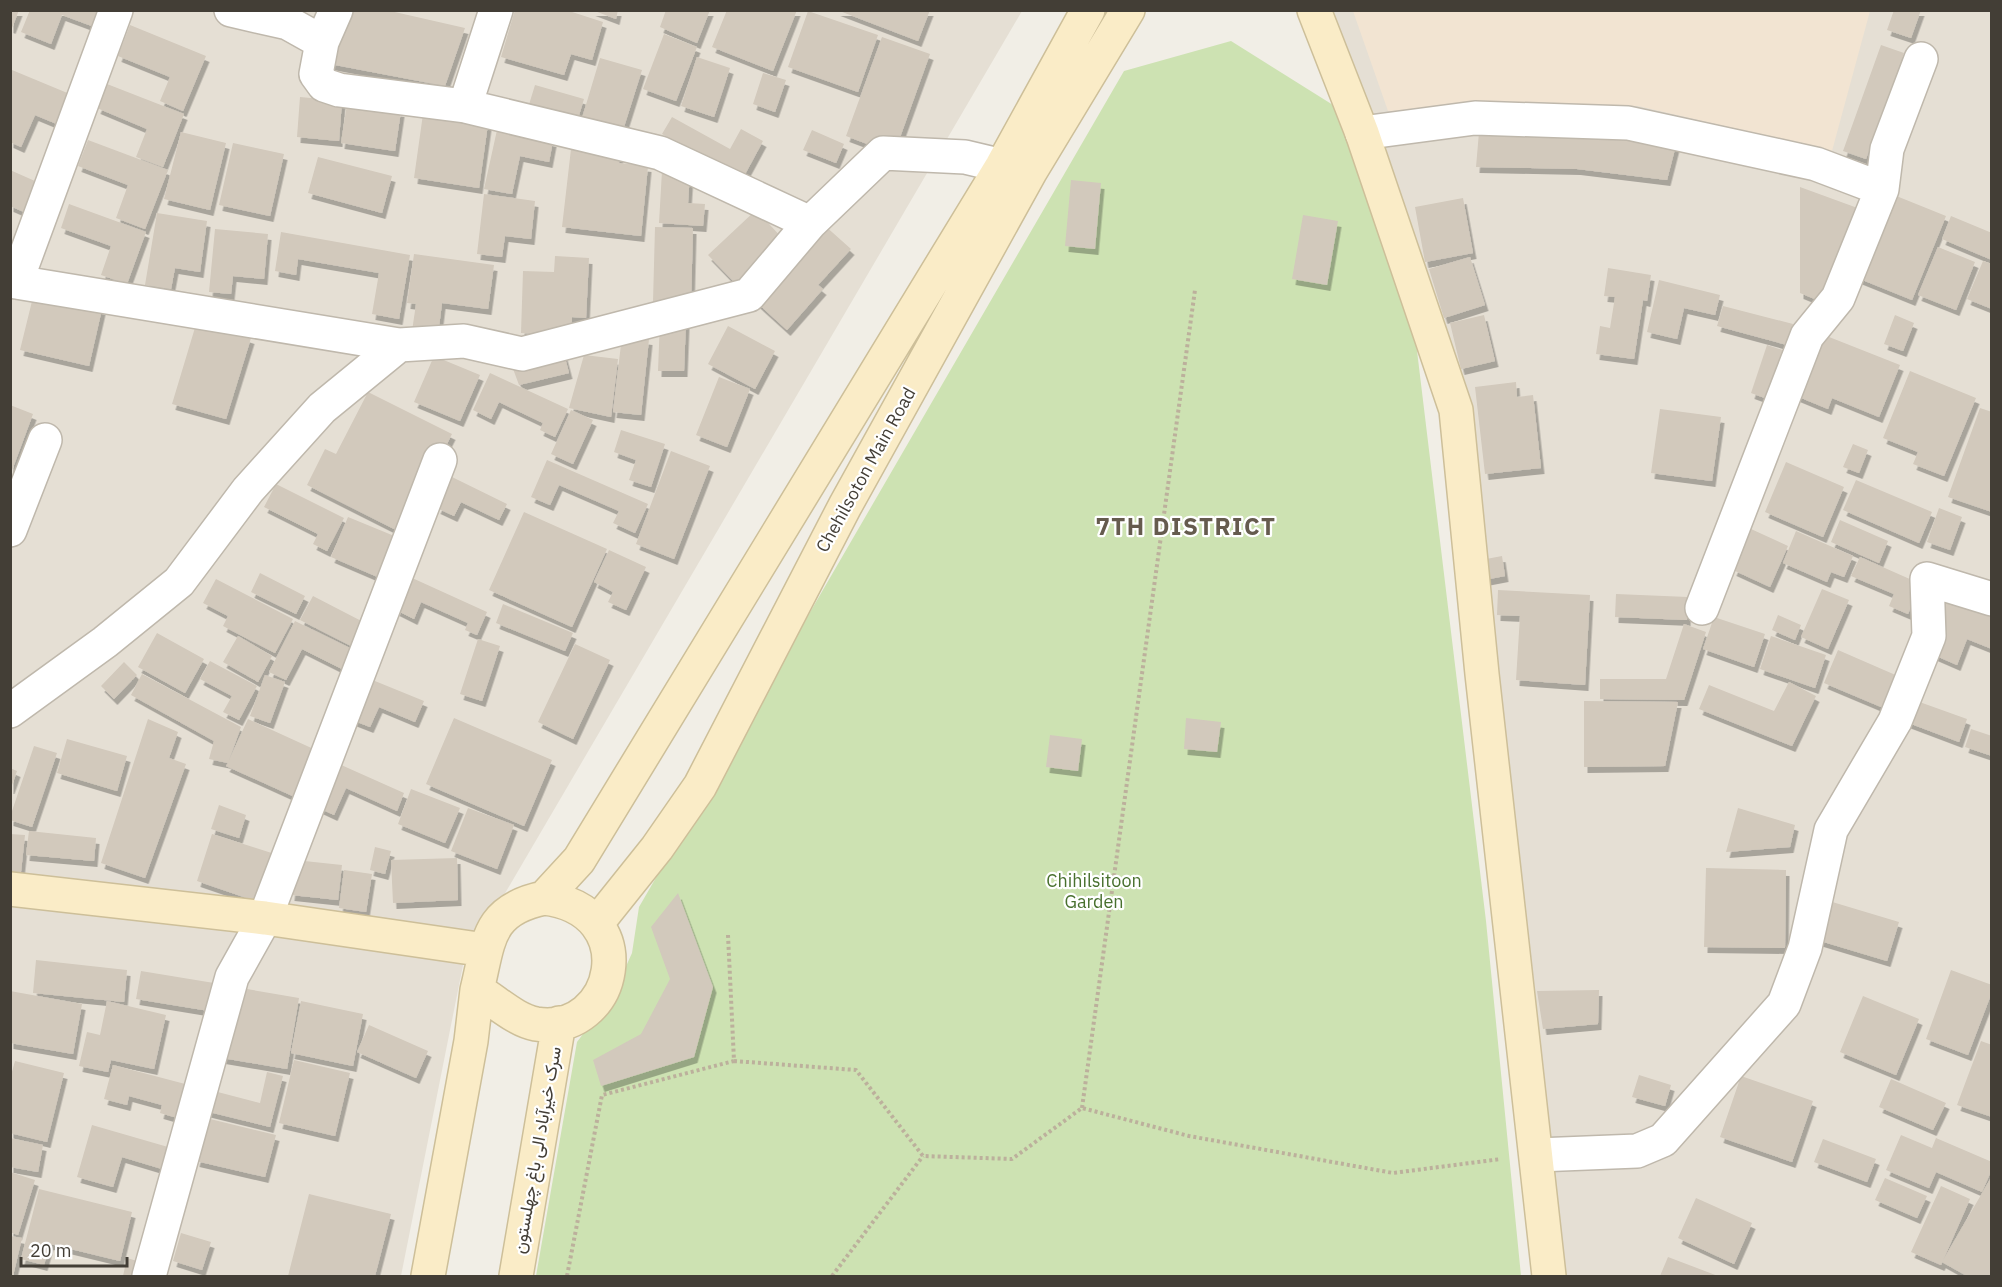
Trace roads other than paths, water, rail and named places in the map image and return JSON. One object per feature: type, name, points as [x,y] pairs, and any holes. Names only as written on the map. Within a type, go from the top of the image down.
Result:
[{"type":"main road","name":"Chehilsoton Main Road","points":[[597,922],[657,848],[700,786],[1016,169],[1088,10]]},
{"type":"main road","name":"Chehilsoton Main Road","points":[[544,898],[579,860],[1016,169],[1128,10]]},
{"type":"main road","points":[[1314,10],[1362,133],[1456,410],[1482,674],[1549,1276]]},
{"type":"main road","points":[[10,889],[265,918],[485,950]]},
{"type":"main road","points":[[428,1276],[471,1041],[477,990],[485,950],[493,927],[507,912],[524,902],[544,898],[564,900],[582,909],[597,922],[606,940],[610,961],[606,983],[596,1001],[579,1016],[559,1023],[537,1024],[516,1017],[477,990]]},
{"type":"main road","name":"سرک خیرآباد الی باغ چهلستون","points":[[516,1276],[559,1023]]},
{"type":"street","points":[[116,10],[13,282],[399,345],[464,340],[522,354],[749,295],[810,223],[883,153],[965,157],[1016,169]]},
{"type":"street","points":[[231,10],[288,23],[322,42]]},
{"type":"street","points":[[336,10],[322,42],[316,74],[324,85],[339,90],[465,106],[660,153],[810,223]]},
{"type":"street","points":[[465,106],[496,10]]},
{"type":"street","points":[[1702,608],[1808,336],[1838,298],[1882,189],[1887,148],[1921,59]]},
{"type":"street","points":[[1362,133],[1475,118],[1628,123],[1816,164],[1882,189]]},
{"type":"street","points":[[10,711],[105,642],[179,582],[248,490],[322,408],[399,345]]},
{"type":"street","points":[[10,530],[45,440]]},
{"type":"street","points":[[149,1276],[232,977],[265,918],[440,460]]},
{"type":"street","points":[[1537,1155],[1637,1151],[1663,1140],[1784,1004],[1805,948],[1831,830],[1895,720],[1929,636],[1926,579],[1992,599]]},
{"type":"district","name":"7TH DISTRICT","points":[[1186,527]]},
{"type":"park label","name":"Chihilsitoon Garden","points":[[1094,891]]}]
